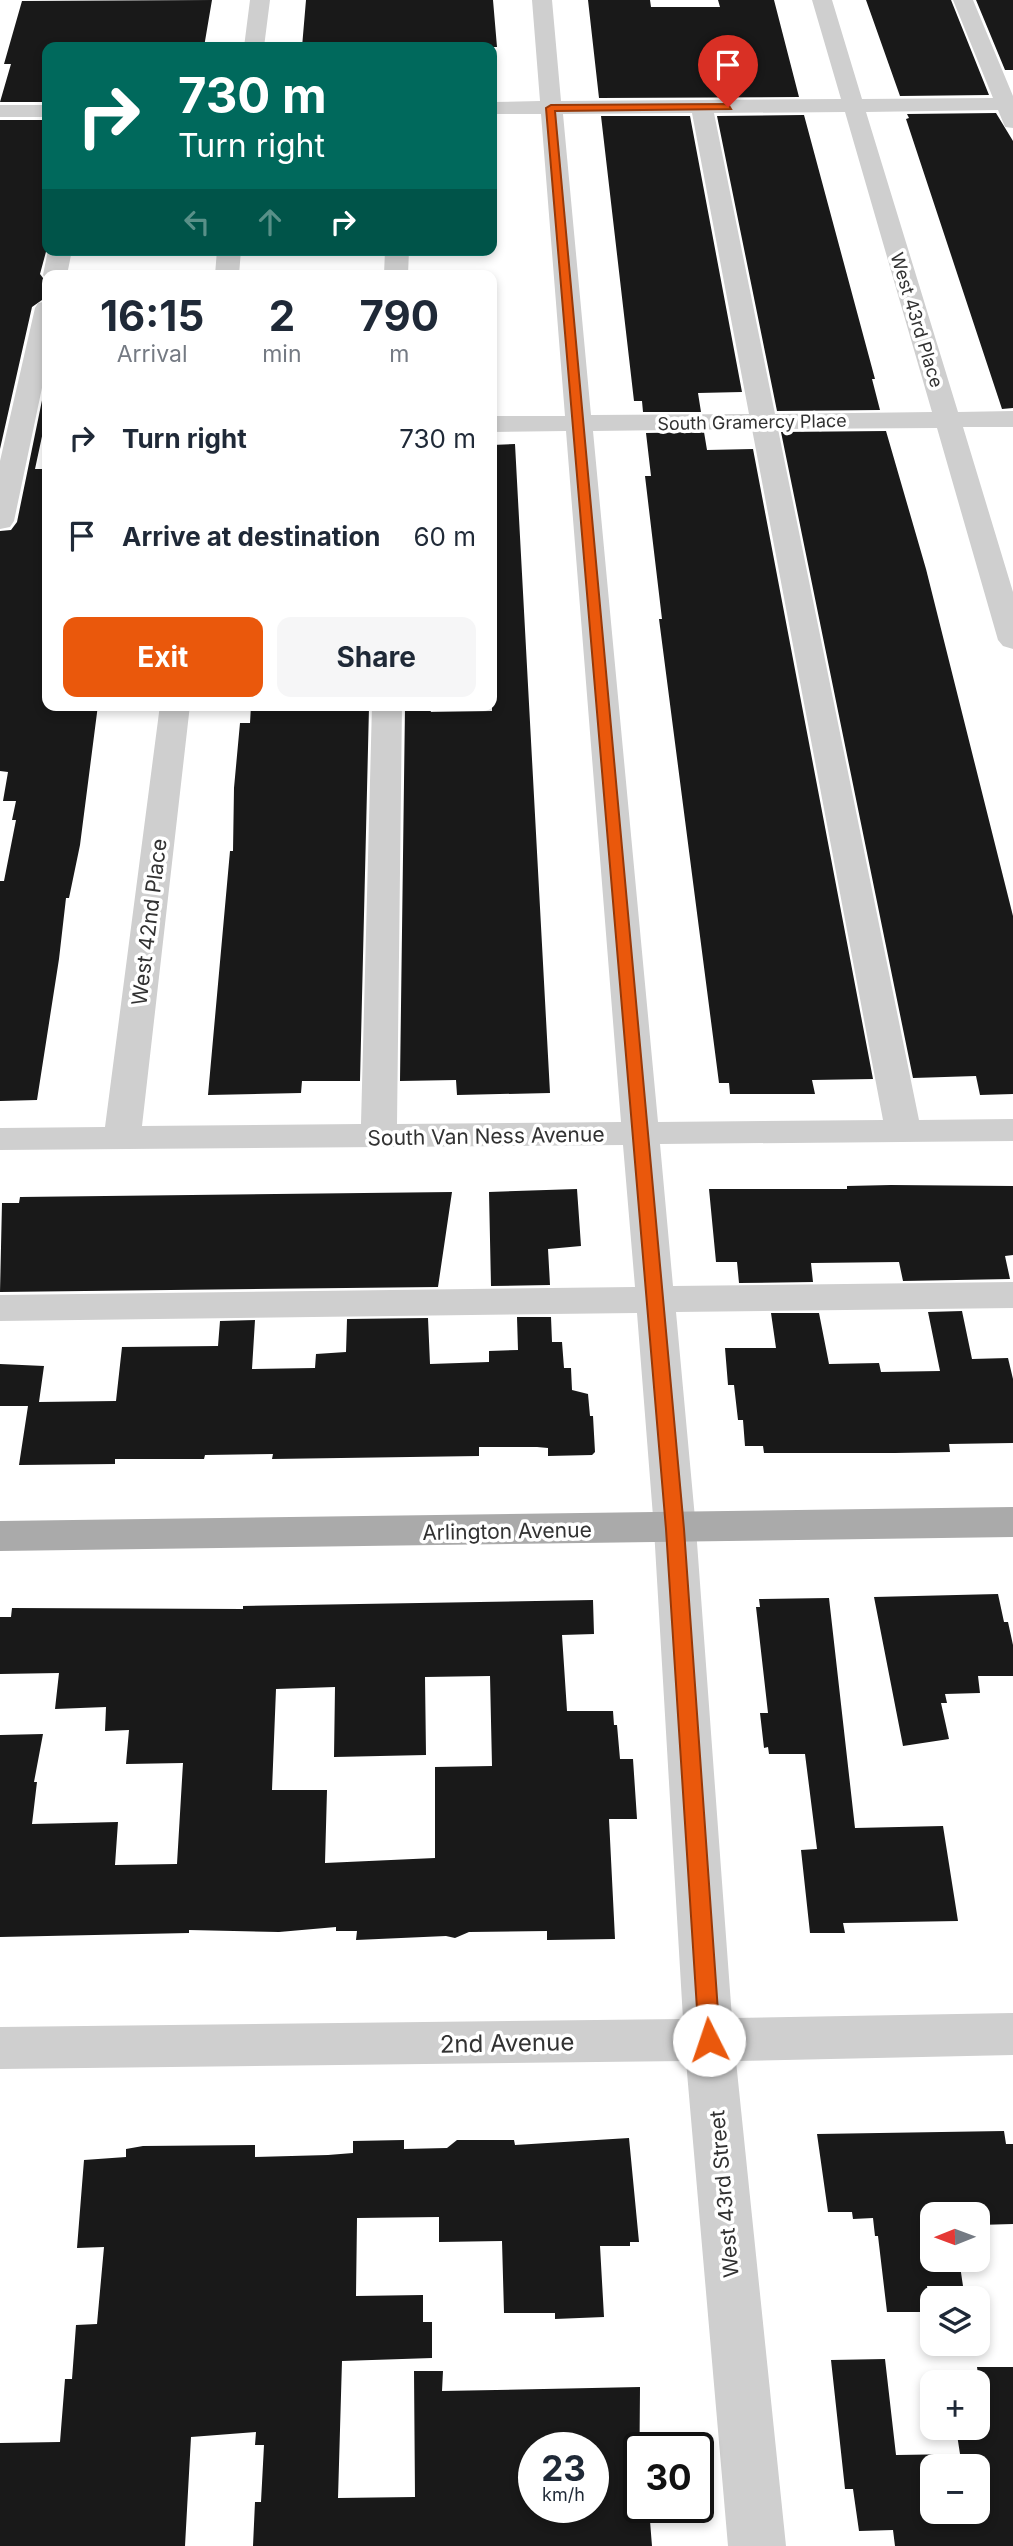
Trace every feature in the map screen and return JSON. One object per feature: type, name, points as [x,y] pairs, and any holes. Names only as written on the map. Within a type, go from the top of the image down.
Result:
[{"type":"main road","name":"Arlington Avenue","points":[[0,1536],[675,1529],[1013,1522]]},
{"type":"street","points":[[255,42],[260,0]]},
{"type":"street","name":"West 43rd Street","points":[[542,0],[675,1529],[709,2040],[757,2546]]},
{"type":"street","name":"West 43rd Place","points":[[822,0],[1013,639]]},
{"type":"street","points":[[497,108],[854,106],[1011,110],[963,0]]},
{"type":"street","points":[[702,107],[902,1131]]},
{"type":"street","points":[[0,111],[42,111]]},
{"type":"street","points":[[0,521],[10,426],[42,324]]},
{"type":"street","name":"South Gramercy Place","points":[[497,424],[1013,419]]},
{"type":"street","points":[[10,426],[42,426]]},
{"type":"street","name":"West 42nd Place","points":[[122,1138],[174,711]]},
{"type":"street","points":[[379,1137],[387,711]]},
{"type":"street","name":"South Van Ness Avenue","points":[[0,1139],[1013,1130]]},
{"type":"street","points":[[0,1308],[1013,1295]]},
{"type":"street","name":"2nd Avenue","points":[[0,2048],[1013,2034]]},
{"type":"building","points":[[212,0],[205,42],[42,42],[42,102],[0,102],[11,64],[4,64],[22,1]]},
{"type":"building","points":[[306,0],[493,0],[497,42],[302,42]]},
{"type":"building","points":[[588,0],[650,0],[651,7],[720,7],[718,0],[774,0],[799,97],[599,98]]},
{"type":"building","points":[[866,0],[951,0],[989,95],[900,96]]},
{"type":"building","points":[[976,0],[1013,0],[1013,70],[1005,70]]},
{"type":"building","points":[[996,113],[1013,141],[1013,408],[1002,409],[906,119],[909,118],[907,114]]},
{"type":"building","points":[[804,115],[875,379],[872,379],[880,410],[777,411],[717,116]]},
{"type":"building","points":[[601,116],[690,116],[742,392],[698,393],[701,412],[643,412],[642,401],[634,401]]},
{"type":"building","points":[[0,120],[42,120],[42,256],[45,256],[40,274],[42,300],[32,307],[0,449]]},
{"type":"building","points":[[42,400],[42,436],[35,469],[42,469],[42,711],[97,711],[80,845],[69,898],[66,898],[37,1100],[0,1101],[0,881],[4,881],[16,820],[12,820],[16,801],[3,801],[8,772],[0,771],[0,531],[11,530],[17,522]]},
{"type":"building","points":[[886,431],[926,569],[1013,916],[1013,1094],[980,1095],[976,1076],[913,1078],[781,432]]},
{"type":"building","points":[[704,432],[707,450],[753,449],[873,1079],[812,1080],[815,1094],[730,1094],[729,1083],[719,1083],[659,619],[662,619],[645,476],[651,476],[646,433]]},
{"type":"building","points":[[515,444],[550,1093],[457,1095],[456,1080],[400,1081],[405,711],[497,711],[497,445]]},
{"type":"building","points":[[251,711],[369,711],[360,1081],[302,1081],[301,1093],[208,1095],[230,851],[233,851],[234,788],[240,723],[250,723]]},
{"type":"building","points":[[847,1186],[1013,1186],[1013,1255],[1005,1256],[1010,1279],[903,1281],[899,1262],[811,1263],[813,1282],[739,1283],[737,1262],[716,1262],[709,1189],[847,1189]]},
{"type":"building","points":[[577,1189],[581,1246],[548,1249],[550,1285],[491,1286],[489,1192]]},
{"type":"building","points":[[452,1192],[438,1287],[0,1292],[2,1203],[19,1203],[20,1197]]},
{"type":"building","points":[[962,1311],[972,1359],[1008,1358],[1013,1379],[1013,1443],[949,1444],[950,1452],[895,1453],[764,1453],[763,1446],[745,1446],[743,1420],[738,1420],[734,1385],[728,1385],[725,1348],[776,1348],[771,1313],[819,1313],[829,1364],[879,1363],[881,1372],[940,1371],[928,1312]]},
{"type":"building","points":[[517,1317],[551,1317],[552,1342],[562,1342],[564,1368],[571,1368],[572,1390],[588,1394],[590,1416],[593,1416],[595,1452],[592,1455],[548,1456],[548,1448],[479,1447],[479,1456],[272,1459],[273,1454],[205,1455],[204,1459],[115,1459],[115,1464],[19,1465],[28,1406],[0,1406],[0,1364],[44,1366],[39,1402],[116,1401],[122,1347],[218,1346],[220,1321],[255,1320],[252,1369],[315,1368],[316,1354],[346,1352],[347,1319],[428,1318],[430,1364],[489,1362],[489,1351],[518,1350]]},
{"type":"building","points":[[998,1594],[1004,1622],[1008,1622],[1013,1645],[1013,1676],[978,1676],[980,1693],[945,1694],[947,1703],[941,1703],[949,1739],[903,1746],[874,1597]]},
{"type":"building","points":[[829,1598],[855,1828],[943,1826],[958,1921],[843,1923],[845,1933],[810,1933],[801,1850],[817,1849],[805,1754],[769,1754],[768,1747],[764,1748],[760,1713],[768,1713],[756,1607],[760,1607],[759,1599]]},
{"type":"building","points":[[593,1600],[594,1634],[562,1635],[567,1711],[613,1711],[620,1759],[633,1759],[637,1819],[609,1819],[615,1939],[547,1940],[547,1931],[469,1932],[455,1938],[446,1936],[356,1940],[357,1931],[336,1931],[336,1927],[279,1932],[189,1930],[189,1933],[0,1937],[0,1735],[43,1734],[34,1782],[37,1782],[32,1824],[118,1822],[115,1865],[177,1864],[183,1763],[126,1764],[129,1730],[105,1731],[106,1707],[55,1709],[59,1673],[0,1674],[0,1617],[11,1617],[12,1608],[243,1609],[243,1606]],"holes":[[[490,1676],[492,1766],[435,1767],[435,1858],[325,1863],[327,1790],[272,1790],[276,1689],[335,1687],[334,1757],[426,1755],[425,1677]]]},
{"type":"building","points":[[1004,2131],[1006,2144],[1013,2144],[1013,2224],[990,2225],[990,2202],[920,2202],[920,2272],[961,2272],[963,2286],[920,2286],[920,2312],[887,2312],[878,2236],[875,2236],[873,2218],[853,2219],[852,2212],[828,2212],[817,2134]]},
{"type":"building","points":[[629,2138],[639,2242],[630,2242],[630,2246],[600,2246],[604,2317],[555,2319],[555,2313],[504,2313],[502,2241],[439,2242],[439,2217],[357,2218],[356,2296],[423,2295],[423,2322],[432,2322],[432,2358],[342,2361],[338,2498],[415,2497],[414,2371],[443,2371],[442,2391],[640,2387],[640,2432],[623,2432],[623,2523],[650,2523],[652,2546],[253,2546],[255,2502],[261,2502],[264,2445],[255,2445],[256,2432],[191,2437],[185,2546],[0,2546],[0,2443],[60,2442],[65,2379],[72,2379],[76,2325],[97,2324],[104,2247],[77,2248],[84,2160],[126,2157],[126,2149],[143,2146],[255,2145],[255,2157],[353,2153],[353,2141],[404,2140],[404,2149],[447,2148],[457,2140],[514,2140],[515,2145]]},
{"type":"building","points":[[885,2359],[896,2455],[920,2455],[920,2524],[990,2524],[990,2454],[960,2454],[958,2440],[990,2440],[990,2370],[977,2370],[977,2367],[1013,2367],[1013,2546],[895,2546],[893,2530],[859,2531],[853,2489],[845,2489],[831,2360]]},
{"type":"route","points":[[709,2040],[675,1529],[551,108],[728,107]]}]
